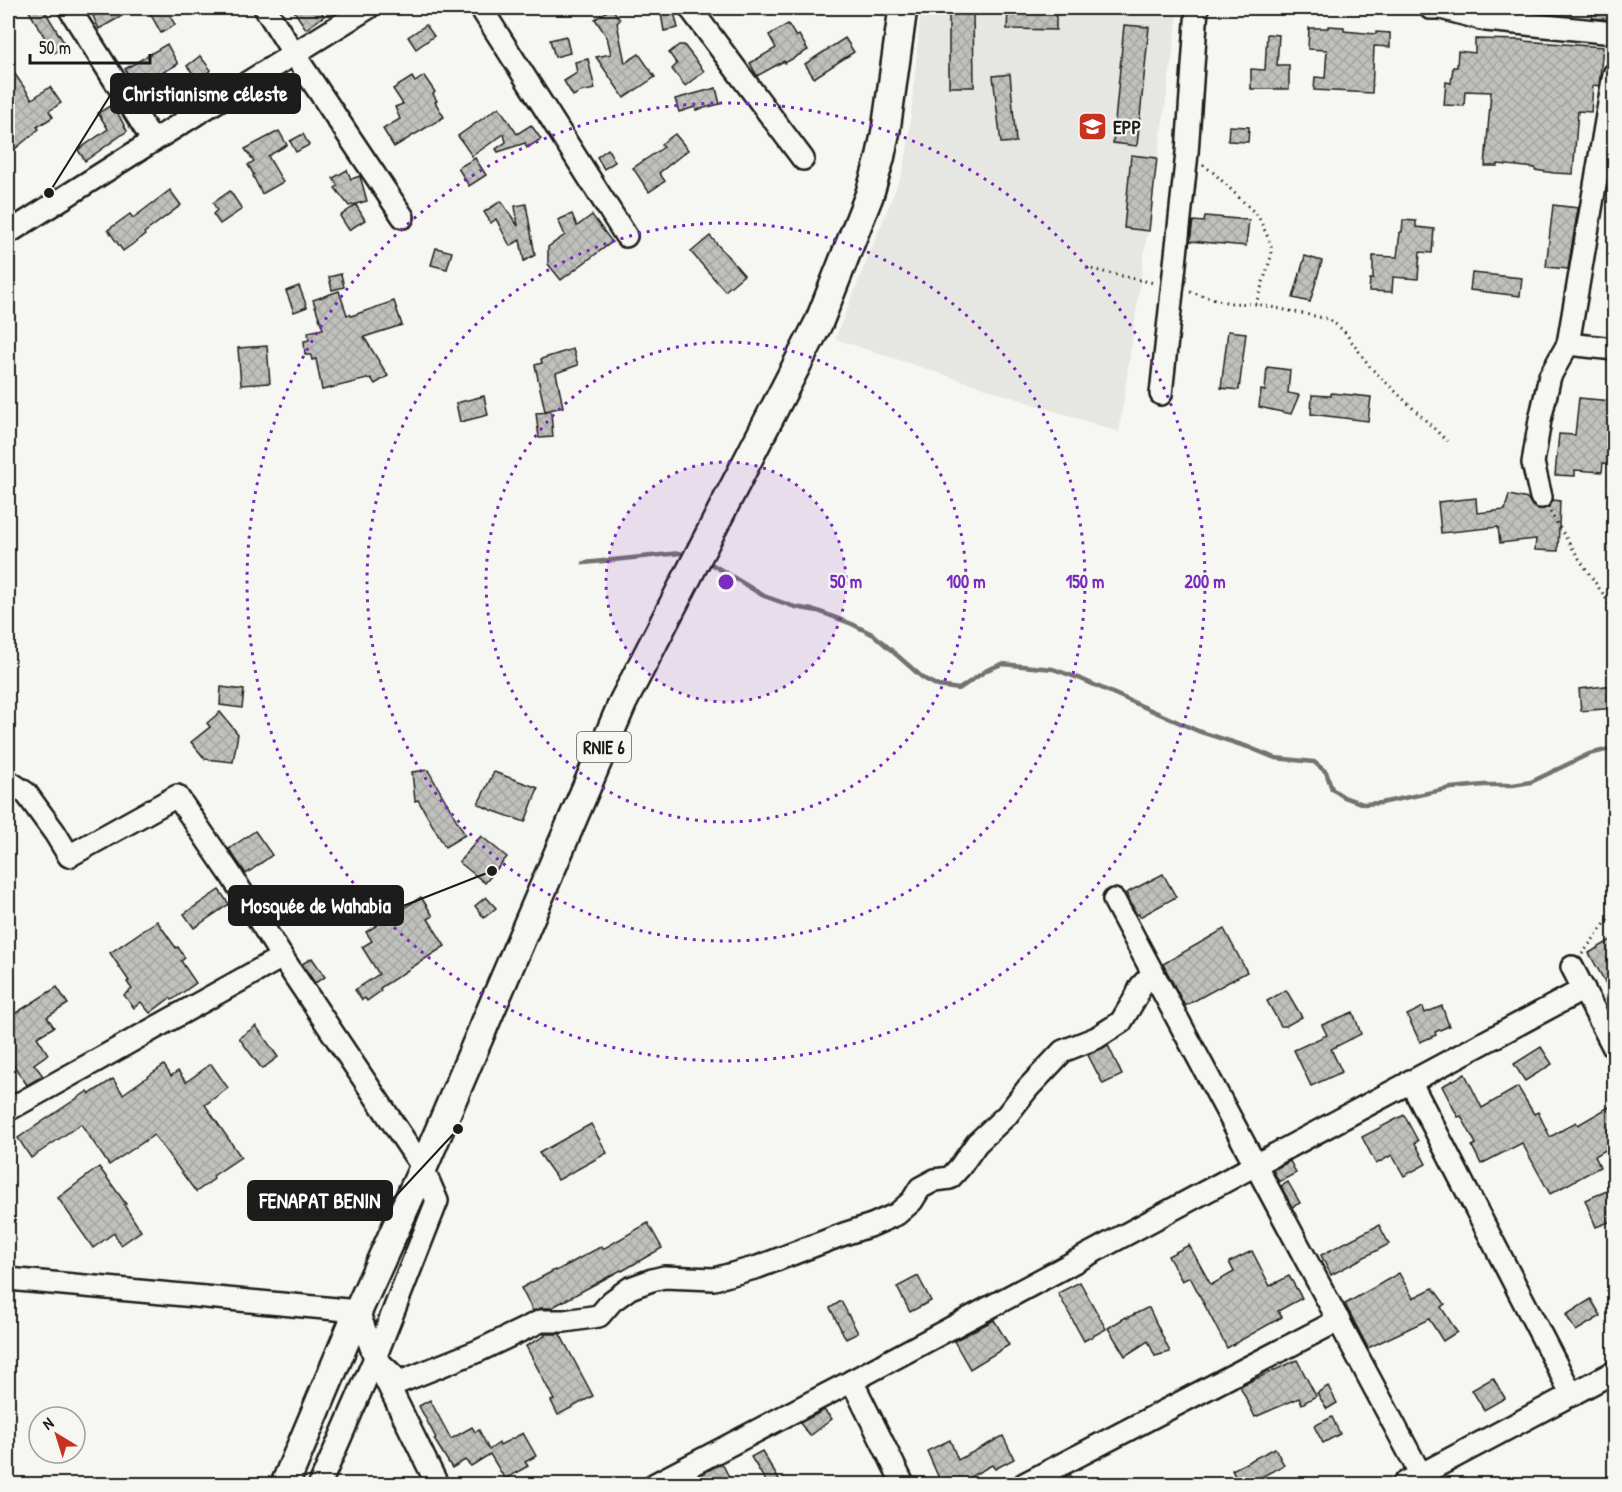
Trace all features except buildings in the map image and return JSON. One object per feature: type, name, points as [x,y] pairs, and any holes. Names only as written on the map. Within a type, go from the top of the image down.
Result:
[{"type":"main road","name":"RNIE 6","points":[[285,1485],[358,1311],[423,1168],[623,702],[819,322],[869,196],[880,159],[903,8]]},
{"type":"street","points":[[69,8],[153,141]]},
{"type":"street","points":[[265,8],[403,217]]},
{"type":"street","points":[[8,233],[368,8]]},
{"type":"street","points":[[690,8],[803,159]]},
{"type":"street","points":[[1161,394],[1187,153],[1197,8]]},
{"type":"street","points":[[1437,8],[1486,20],[1614,33]]},
{"type":"street","points":[[489,9],[626,236]]},
{"type":"street","points":[[1541,497],[1533,463],[1540,420],[1550,376],[1568,344],[1614,74]]},
{"type":"street","points":[[1568,344],[1614,349]]},
{"type":"street","points":[[8,781],[26,793],[69,856],[177,796],[423,1168],[437,1201],[375,1358],[320,1485]]},
{"type":"street","points":[[1114,900],[1421,1474]]},
{"type":"street","points":[[8,1110],[282,957]]},
{"type":"street","points":[[1572,967],[1614,1048]]},
{"type":"street","points":[[375,1358],[400,1382],[478,1351],[541,1321],[565,1321],[599,1316],[612,1301],[630,1288],[652,1280],[664,1277],[714,1279],[734,1274],[897,1214],[912,1201],[920,1188],[934,1180],[950,1178],[977,1143],[1007,1115],[1028,1088],[1063,1051],[1096,1038],[1121,1022],[1141,986],[1153,973]]},
{"type":"street","points":[[655,1485],[1584,989]]},
{"type":"street","points":[[1410,1081],[1572,1395]]},
{"type":"street","points":[[8,1279],[358,1311],[375,1358],[437,1485]]},
{"type":"street","points":[[1024,1485],[1339,1320]]},
{"type":"street","points":[[1402,1485],[1614,1372]]},
{"type":"street","points":[[852,1381],[903,1485]]},
{"type":"path","points":[[1187,153],[1214,173],[1258,216],[1271,244],[1271,257],[1256,304]]},
{"type":"path","points":[[1086,268],[1172,287],[1229,303],[1256,304],[1329,319],[1344,331],[1371,368],[1447,441]]},
{"type":"path","points":[[1541,497],[1607,600],[1614,618]]},
{"type":"path","points":[[1572,967],[1614,912]]},
{"type":"shaded area","points":[[921,8],[1179,8],[1119,432],[835,339],[903,171],[908,146]]},
{"type":"waterway","points":[[584,563],[680,553]]},
{"type":"waterway","points":[[713,565],[764,596],[795,607],[818,611],[874,635],[923,678],[938,686],[959,689],[987,670],[1002,664],[1053,669],[1081,679],[1198,731],[1275,758],[1314,762],[1326,772],[1332,789],[1344,797],[1363,804],[1381,803],[1451,788],[1531,782],[1589,754],[1614,748]]},
{"type":"place","name":"EPP","points":[[1092,126]]},
{"type":"place","name":"Christianisme céleste","points":[[49,193]]},
{"type":"place","name":"Mosquée de Wahabia","points":[[492,871]]},
{"type":"place","name":"FENAPAT BENIN","points":[[458,1129]]}]
